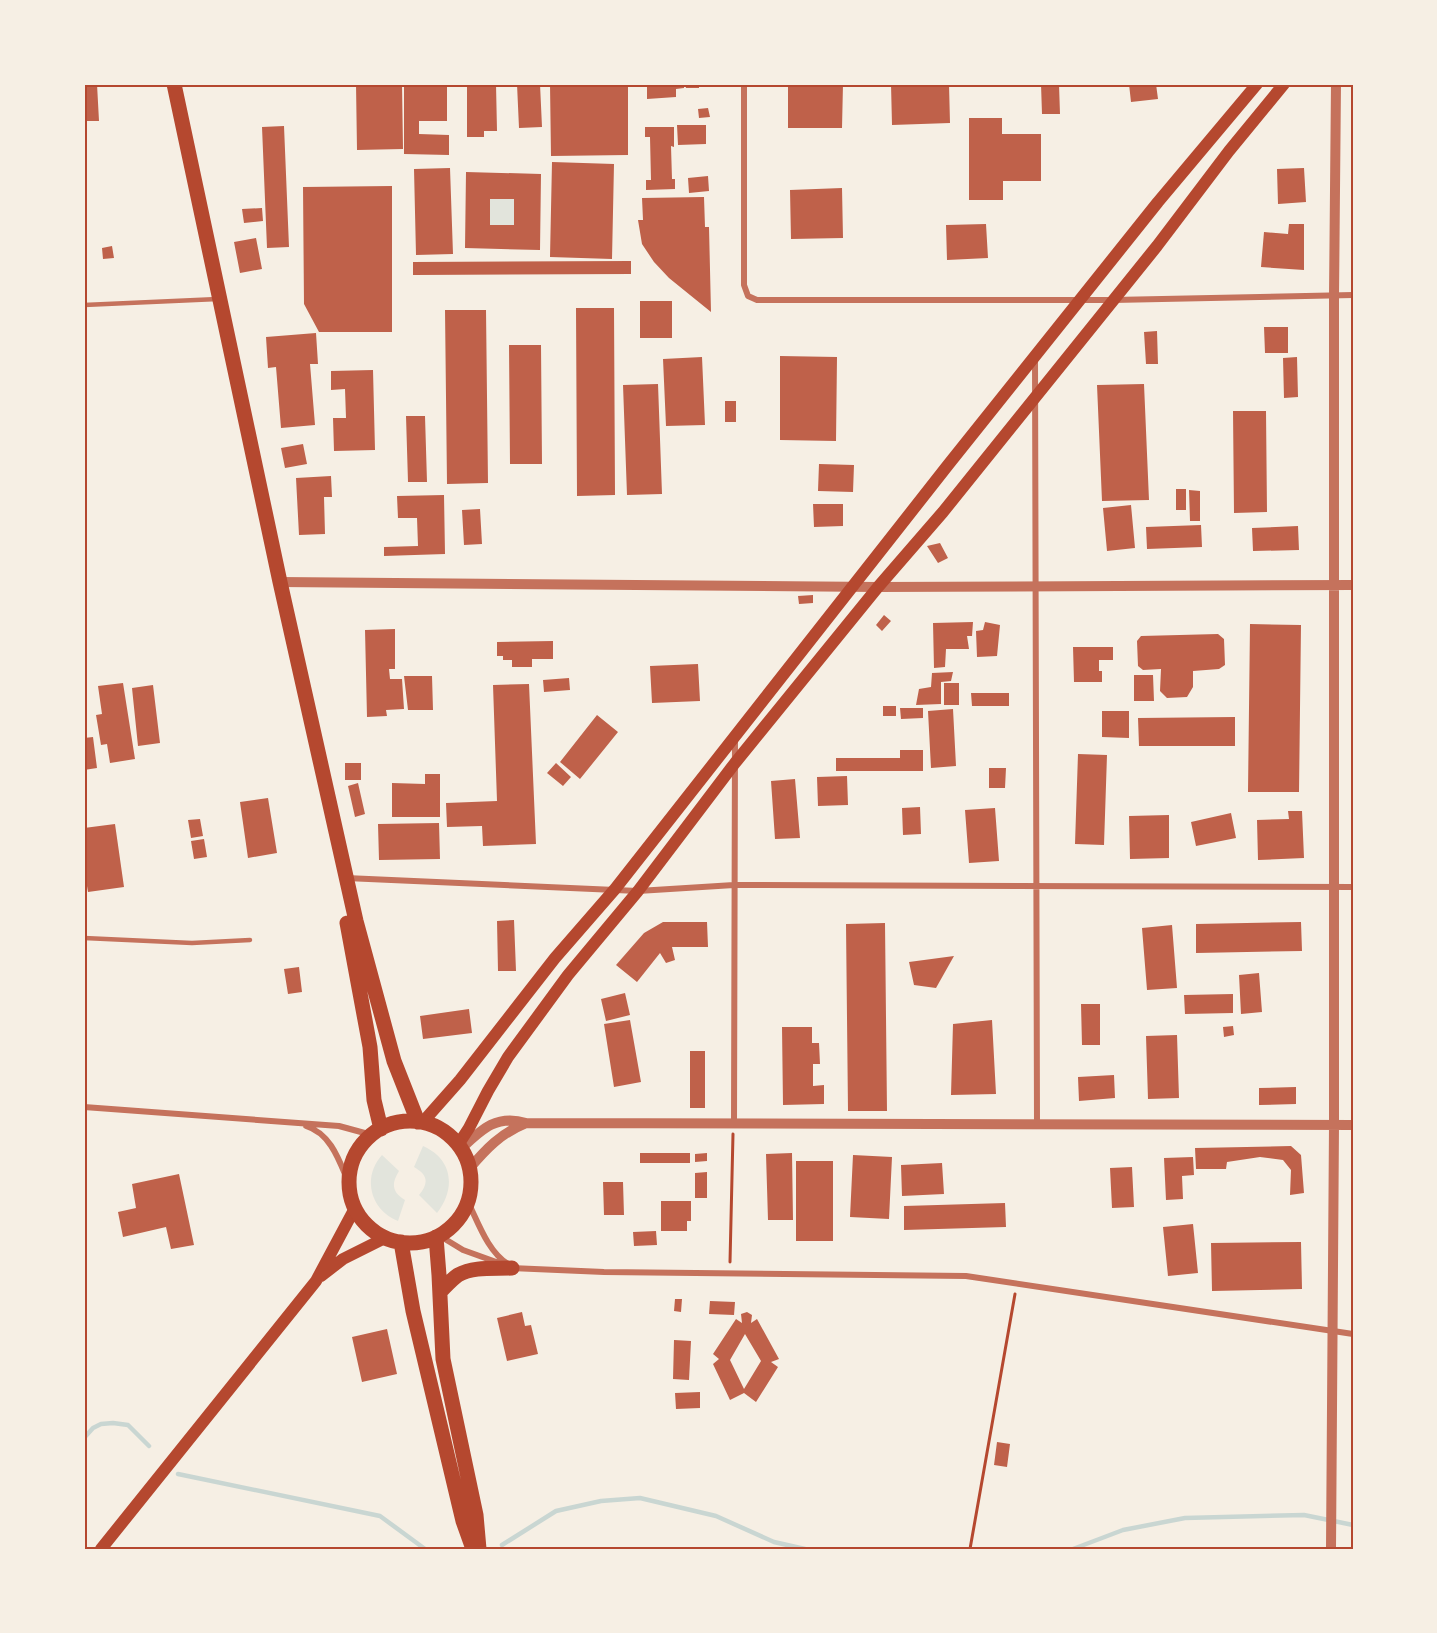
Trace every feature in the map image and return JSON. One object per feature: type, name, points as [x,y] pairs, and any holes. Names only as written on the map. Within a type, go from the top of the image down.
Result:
[{"type":"highway","points":[[174,84],[280,582],[346,878],[394,1061],[418,1117],[444,1132],[460,1147],[469,1168],[471,1180],[468,1202],[457,1221],[438,1236],[419,1243],[401,1242],[385,1238],[367,1225],[355,1208],[350,1174],[358,1152],[377,1132],[418,1117]]},
{"type":"highway","points":[[346,878],[346,921],[370,1047],[377,1132]]},
{"type":"highway","points":[[438,1236],[443,1359],[476,1515],[479,1549]]},
{"type":"highway","points":[[401,1242],[413,1311],[463,1521],[474,1549]]},
{"type":"highway","points":[[440,1292],[457,1275],[473,1269],[514,1269]]},
{"type":"main road","points":[[418,1117],[460,1080],[555,958],[615,890],[1035,356],[1158,202],[1257,84]]},
{"type":"main road","points":[[460,1147],[508,1057],[568,975],[638,891],[735,763],[878,587],[943,512],[1284,84]]},
{"type":"main road","points":[[101,1549],[316,1281],[355,1208]]},
{"type":"main road","points":[[316,1281],[343,1259],[385,1238]]},
{"type":"street","points":[[744,84],[744,285],[748,296],[757,300],[1113,300],[1353,296]]},
{"type":"street","points":[[1331,1549],[1336,84]]},
{"type":"street","points":[[1035,356],[1037,1124]]},
{"type":"street","points":[[280,582],[878,587],[1353,585]]},
{"type":"street","points":[[734,1123],[735,737]]},
{"type":"street","points":[[346,878],[638,891],[734,885],[1353,887]]},
{"type":"street","points":[[84,1107],[294,1122],[377,1132]]},
{"type":"street","points":[[460,1147],[492,1123],[514,1119],[526,1123],[1353,1125]]},
{"type":"street","points":[[294,1122],[313,1128],[326,1138],[337,1154],[350,1186]]},
{"type":"street","points":[[469,1168],[493,1142],[526,1123]]},
{"type":"street","points":[[468,1202],[486,1238],[503,1261],[514,1269]]},
{"type":"street","points":[[438,1236],[463,1250],[514,1269],[966,1276],[1353,1334]]},
{"type":"lane","points":[[84,305],[221,299]]},
{"type":"lane","points":[[84,938],[192,943],[250,940]]},
{"type":"path","points":[[730,1274],[734,1123]]},
{"type":"path","points":[[970,1549],[1017,1283]]},
{"type":"shaded area","points":[[490,199],[514,199],[514,225],[490,225]]},
{"type":"shaded area","points":[[423,1146],[441,1159],[448,1175],[447,1194],[437,1213],[419,1195],[426,1183],[422,1173],[414,1167]]},
{"type":"shaded area","points":[[382,1155],[399,1171],[394,1187],[397,1194],[405,1200],[398,1221],[381,1209],[372,1192],[372,1173]]},
{"type":"building","points":[[84,84],[97,84],[99,121],[84,121]]},
{"type":"building","points":[[356,84],[402,84],[403,149],[357,150]]},
{"type":"building","points":[[404,84],[447,84],[447,121],[419,121],[419,134],[449,135],[449,155],[404,154]]},
{"type":"building","points":[[467,84],[496,84],[497,131],[484,131],[484,137],[467,137]]},
{"type":"building","points":[[517,84],[540,84],[542,127],[519,128]]},
{"type":"building","points":[[550,84],[628,84],[628,155],[551,156]]},
{"type":"building","points":[[649,84],[684,84],[684,88],[676,89],[676,97],[647,99]]},
{"type":"building","points":[[685,84],[699,84],[699,88],[686,88]]},
{"type":"building","points":[[788,84],[843,84],[842,128],[788,128]]},
{"type":"building","points":[[891,84],[949,84],[950,123],[892,125]]},
{"type":"building","points":[[1041,84],[1059,84],[1060,114],[1042,114]]},
{"type":"building","points":[[1129,84],[1156,84],[1158,99],[1131,102]]},
{"type":"building","points":[[708,108],[710,117],[699,118],[698,109]]},
{"type":"building","points":[[969,118],[1002,118],[1002,134],[1041,134],[1041,181],[1003,181],[1003,200],[969,200]]},
{"type":"building","points":[[677,125],[706,125],[706,144],[678,145]]},
{"type":"building","points":[[284,126],[289,247],[267,248],[262,127]]},
{"type":"building","points":[[645,127],[674,127],[674,147],[671,146],[672,179],[675,179],[675,189],[646,190],[646,180],[651,180],[650,137],[645,137]]},
{"type":"building","points":[[552,162],[614,164],[612,259],[550,257]]},
{"type":"building","points":[[450,168],[453,254],[416,255],[414,169]]},
{"type":"building","points":[[1304,168],[1306,202],[1278,204],[1277,169]]},
{"type":"building","points":[[466,172],[541,174],[540,250],[465,248]],"holes":[[[490,199],[514,199],[514,225],[490,225]]]},
{"type":"building","points":[[708,176],[709,191],[689,193],[688,178]]},
{"type":"building","points":[[392,186],[392,332],[319,332],[304,304],[303,187]]},
{"type":"building","points":[[842,188],[843,238],[791,239],[790,190]]},
{"type":"building","points":[[704,197],[705,227],[709,227],[711,312],[669,278],[654,262],[642,244],[638,220],[643,220],[642,198]]},
{"type":"building","points":[[262,208],[263,221],[244,223],[242,209]]},
{"type":"building","points":[[986,224],[988,258],[947,260],[946,225]]},
{"type":"building","points":[[1289,224],[1304,224],[1304,270],[1261,267],[1264,232],[1288,234]]},
{"type":"building","points":[[256,238],[262,269],[240,273],[234,242]]},
{"type":"building","points":[[112,246],[114,258],[103,259],[102,248]]},
{"type":"building","points":[[631,261],[631,274],[413,275],[413,262]]},
{"type":"building","points":[[640,301],[672,301],[672,338],[640,338]]},
{"type":"building","points":[[576,308],[614,308],[615,495],[577,496]]},
{"type":"building","points":[[445,310],[486,310],[488,483],[447,484]]},
{"type":"building","points":[[1264,327],[1288,327],[1288,353],[1265,353]]},
{"type":"building","points":[[1157,331],[1158,364],[1146,364],[1144,332]]},
{"type":"building","points":[[316,333],[318,364],[310,364],[315,425],[281,428],[276,367],[268,368],[266,337]]},
{"type":"building","points":[[509,345],[541,345],[542,464],[510,464]]},
{"type":"building","points":[[780,356],[837,357],[836,441],[780,440]]},
{"type":"building","points":[[702,357],[705,425],[666,426],[663,359]]},
{"type":"building","points":[[1297,357],[1298,397],[1284,398],[1283,358]]},
{"type":"building","points":[[373,370],[375,450],[334,451],[333,418],[346,418],[345,389],[331,390],[331,371]]},
{"type":"building","points":[[658,384],[662,494],[627,495],[623,385]]},
{"type":"building","points":[[1144,384],[1149,500],[1102,501],[1097,385]]},
{"type":"building","points":[[725,401],[736,401],[736,422],[725,422]]},
{"type":"building","points":[[1233,411],[1266,411],[1267,512],[1234,513]]},
{"type":"building","points":[[406,416],[425,416],[427,482],[408,482]]},
{"type":"building","points":[[303,444],[307,464],[285,468],[281,448]]},
{"type":"building","points":[[819,464],[854,465],[853,492],[818,491]]},
{"type":"building","points":[[331,476],[332,497],[324,497],[325,534],[299,535],[296,478]]},
{"type":"building","points":[[1176,489],[1186,489],[1186,510],[1176,510]]},
{"type":"building","points":[[1189,490],[1200,491],[1200,521],[1190,521]]},
{"type":"building","points":[[444,495],[445,554],[384,556],[384,547],[418,546],[417,518],[398,518],[397,496]]},
{"type":"building","points":[[813,504],[843,504],[843,526],[814,527]]},
{"type":"building","points":[[1131,505],[1135,548],[1107,551],[1103,508]]},
{"type":"building","points":[[480,509],[482,544],[464,545],[462,510]]},
{"type":"building","points":[[1201,525],[1202,547],[1147,549],[1146,527]]},
{"type":"building","points":[[1298,526],[1299,550],[1253,551],[1252,528]]},
{"type":"building","points":[[940,543],[948,558],[938,563],[927,546]]},
{"type":"building","points":[[813,595],[813,603],[799,604],[798,596]]},
{"type":"building","points":[[884,615],[891,621],[882,631],[876,625]]},
{"type":"building","points":[[973,622],[972,636],[967,636],[969,649],[946,649],[945,667],[934,668],[933,623]]},
{"type":"building","points":[[985,622],[1000,625],[997,656],[977,657],[976,631],[983,630]]},
{"type":"building","points":[[1250,624],[1301,625],[1299,792],[1248,792]]},
{"type":"building","points":[[395,629],[395,669],[389,669],[390,679],[402,679],[404,709],[386,710],[387,716],[367,717],[365,630]]},
{"type":"building","points":[[1218,634],[1224,639],[1225,665],[1219,669],[1193,671],[1193,687],[1187,697],[1167,698],[1160,691],[1161,669],[1143,670],[1138,666],[1137,641],[1141,636]]},
{"type":"building","points":[[553,641],[553,659],[532,659],[532,667],[512,667],[512,660],[503,660],[503,656],[497,656],[497,642]]},
{"type":"building","points":[[1073,647],[1113,647],[1113,660],[1099,660],[1102,682],[1074,682]]},
{"type":"building","points":[[698,664],[700,701],[652,703],[650,666]]},
{"type":"building","points":[[953,672],[951,681],[941,682],[941,704],[916,705],[919,689],[931,687],[932,673]]},
{"type":"building","points":[[1134,675],[1153,675],[1154,701],[1134,701]]},
{"type":"building","points":[[404,676],[432,676],[433,710],[408,710]]},
{"type":"building","points":[[569,678],[570,690],[544,692],[543,680]]},
{"type":"building","points":[[123,683],[135,759],[110,763],[107,744],[101,745],[96,715],[102,714],[98,686]]},
{"type":"building","points":[[944,683],[959,683],[959,705],[944,705]]},
{"type":"building","points":[[529,684],[536,844],[483,846],[482,826],[447,827],[446,803],[497,801],[493,685]]},
{"type":"building","points":[[153,685],[160,743],[138,746],[132,688]]},
{"type":"building","points":[[971,693],[1009,693],[1009,706],[972,706]]},
{"type":"building","points":[[883,706],[896,706],[896,716],[883,716]]},
{"type":"building","points":[[900,708],[923,708],[923,718],[901,719]]},
{"type":"building","points":[[953,709],[956,766],[931,768],[928,711]]},
{"type":"building","points":[[1102,711],[1129,711],[1129,738],[1102,737]]},
{"type":"building","points":[[597,715],[618,732],[580,779],[560,762]]},
{"type":"building","points":[[1235,717],[1235,746],[1139,746],[1138,718]]},
{"type":"building","points":[[93,737],[97,768],[84,770],[84,738]]},
{"type":"building","points":[[900,750],[923,750],[923,771],[836,771],[836,758],[900,758]]},
{"type":"building","points":[[1078,754],[1107,755],[1104,845],[1075,844]]},
{"type":"building","points":[[345,763],[361,763],[361,780],[345,780]]},
{"type":"building","points":[[556,763],[571,777],[563,786],[547,773]]},
{"type":"building","points":[[989,768],[1006,768],[1005,788],[989,788]]},
{"type":"building","points":[[425,774],[440,774],[440,817],[392,817],[392,783],[425,784]]},
{"type":"building","points":[[847,776],[848,805],[818,806],[817,777]]},
{"type":"building","points":[[795,779],[800,838],[775,839],[771,781]]},
{"type":"building","points":[[358,783],[365,814],[355,817],[348,786]]},
{"type":"building","points":[[268,798],[277,853],[248,858],[240,802]]},
{"type":"building","points":[[920,807],[921,834],[903,835],[902,808]]},
{"type":"building","points":[[995,808],[999,861],[969,863],[965,810]]},
{"type":"building","points":[[1288,811],[1302,811],[1304,858],[1258,860],[1257,820],[1289,819]]},
{"type":"building","points":[[1231,813],[1236,838],[1196,846],[1191,822]]},
{"type":"building","points":[[1169,815],[1169,858],[1130,859],[1129,816]]},
{"type":"building","points":[[200,819],[203,836],[191,838],[188,820]]},
{"type":"building","points":[[439,823],[440,859],[379,860],[378,824]]},
{"type":"building","points":[[115,824],[124,887],[88,892],[84,874],[84,828]]},
{"type":"building","points":[[204,839],[207,857],[194,859],[191,841]]},
{"type":"building","points":[[514,920],[516,971],[498,971],[497,921]]},
{"type":"building","points":[[663,922],[707,922],[708,947],[672,947],[675,960],[666,963],[660,953],[637,982],[616,965],[644,933]]},
{"type":"building","points":[[1301,922],[1302,951],[1196,953],[1196,924]]},
{"type":"building","points":[[885,923],[887,1111],[848,1111],[846,924]]},
{"type":"building","points":[[1172,925],[1177,988],[1147,990],[1142,928]]},
{"type":"building","points":[[954,956],[936,988],[914,985],[909,962]]},
{"type":"building","points":[[299,967],[302,992],[288,994],[284,969]]},
{"type":"building","points":[[1259,973],[1262,1012],[1241,1014],[1239,975]]},
{"type":"building","points":[[625,993],[630,1015],[606,1021],[601,999]]},
{"type":"building","points":[[1233,994],[1233,1013],[1185,1014],[1184,995]]},
{"type":"building","points":[[1081,1004],[1100,1004],[1100,1045],[1082,1045]]},
{"type":"building","points":[[469,1009],[472,1033],[423,1039],[420,1016]]},
{"type":"building","points":[[630,1020],[641,1082],[614,1087],[604,1024]]},
{"type":"building","points":[[992,1020],[996,1094],[951,1095],[953,1024]]},
{"type":"building","points":[[1233,1026],[1234,1035],[1224,1037],[1223,1027]]},
{"type":"building","points":[[782,1027],[812,1027],[812,1043],[819,1043],[820,1064],[813,1064],[813,1086],[824,1085],[824,1104],[783,1105]]},
{"type":"building","points":[[1177,1035],[1179,1098],[1148,1099],[1146,1036]]},
{"type":"building","points":[[690,1051],[705,1051],[705,1108],[690,1108]]},
{"type":"building","points":[[1114,1075],[1115,1098],[1079,1101],[1078,1077]]},
{"type":"building","points":[[1296,1087],[1296,1104],[1259,1105],[1259,1088]]},
{"type":"building","points":[[1291,1146],[1301,1155],[1304,1193],[1290,1195],[1291,1170],[1283,1160],[1260,1157],[1227,1162],[1226,1169],[1196,1169],[1195,1148]]},
{"type":"building","points":[[640,1153],[690,1153],[690,1163],[640,1163]]},
{"type":"building","points":[[707,1153],[707,1161],[695,1162],[695,1154]]},
{"type":"building","points":[[792,1153],[793,1220],[768,1220],[766,1154]]},
{"type":"building","points":[[853,1155],[892,1157],[889,1219],[850,1217]]},
{"type":"building","points":[[1193,1157],[1194,1175],[1182,1176],[1183,1199],[1166,1200],[1164,1158]]},
{"type":"building","points":[[796,1161],[833,1161],[833,1241],[796,1241]]},
{"type":"building","points":[[942,1163],[944,1194],[902,1196],[901,1165]]},
{"type":"building","points":[[1132,1167],[1134,1207],[1112,1208],[1110,1168]]},
{"type":"building","points":[[707,1172],[707,1198],[695,1198],[695,1173]]},
{"type":"building","points":[[179,1174],[194,1245],[171,1249],[166,1227],[123,1237],[118,1212],[136,1208],[132,1184]]},
{"type":"building","points":[[603,1182],[623,1182],[624,1215],[604,1215]]},
{"type":"building","points":[[661,1201],[691,1201],[691,1221],[687,1221],[687,1231],[661,1231]]},
{"type":"building","points":[[1005,1203],[1006,1227],[904,1230],[904,1206]]},
{"type":"building","points":[[1193,1224],[1198,1273],[1168,1276],[1163,1227]]},
{"type":"building","points":[[656,1231],[657,1245],[634,1246],[633,1232]]},
{"type":"building","points":[[1301,1242],[1302,1289],[1212,1291],[1211,1243]]},
{"type":"building","points":[[675,1299],[682,1299],[681,1312],[674,1311]]},
{"type":"building","points":[[710,1301],[735,1302],[734,1315],[709,1314]]},
{"type":"building","points":[[522,1312],[525,1326],[531,1325],[538,1354],[507,1361],[497,1318]]},
{"type":"building","points":[[747,1312],[752,1315],[751,1323],[757,1319],[779,1359],[771,1362],[778,1367],[756,1402],[744,1393],[730,1400],[713,1364],[719,1359],[713,1354],[736,1319],[742,1323],[741,1314]],"holes":[[[745,1334],[761,1361],[744,1389],[730,1360]]]},
{"type":"building","points":[[387,1329],[397,1374],[362,1382],[352,1337]]},
{"type":"building","points":[[674,1340],[691,1341],[689,1380],[673,1379]]},
{"type":"building","points":[[700,1392],[700,1408],[676,1409],[675,1393]]},
{"type":"building","points":[[997,1442],[1010,1444],[1007,1467],[994,1465]]},
{"type":"waterway","points":[[84,1438],[93,1428],[101,1424],[113,1423],[128,1425],[149,1446]]},
{"type":"waterway","points":[[178,1474],[380,1516],[425,1549]]},
{"type":"waterway","points":[[502,1545],[556,1511],[601,1501],[640,1498],[716,1516],[774,1542],[805,1549]]},
{"type":"waterway","points":[[1073,1549],[1123,1530],[1185,1518],[1304,1515],[1353,1525]]}]
